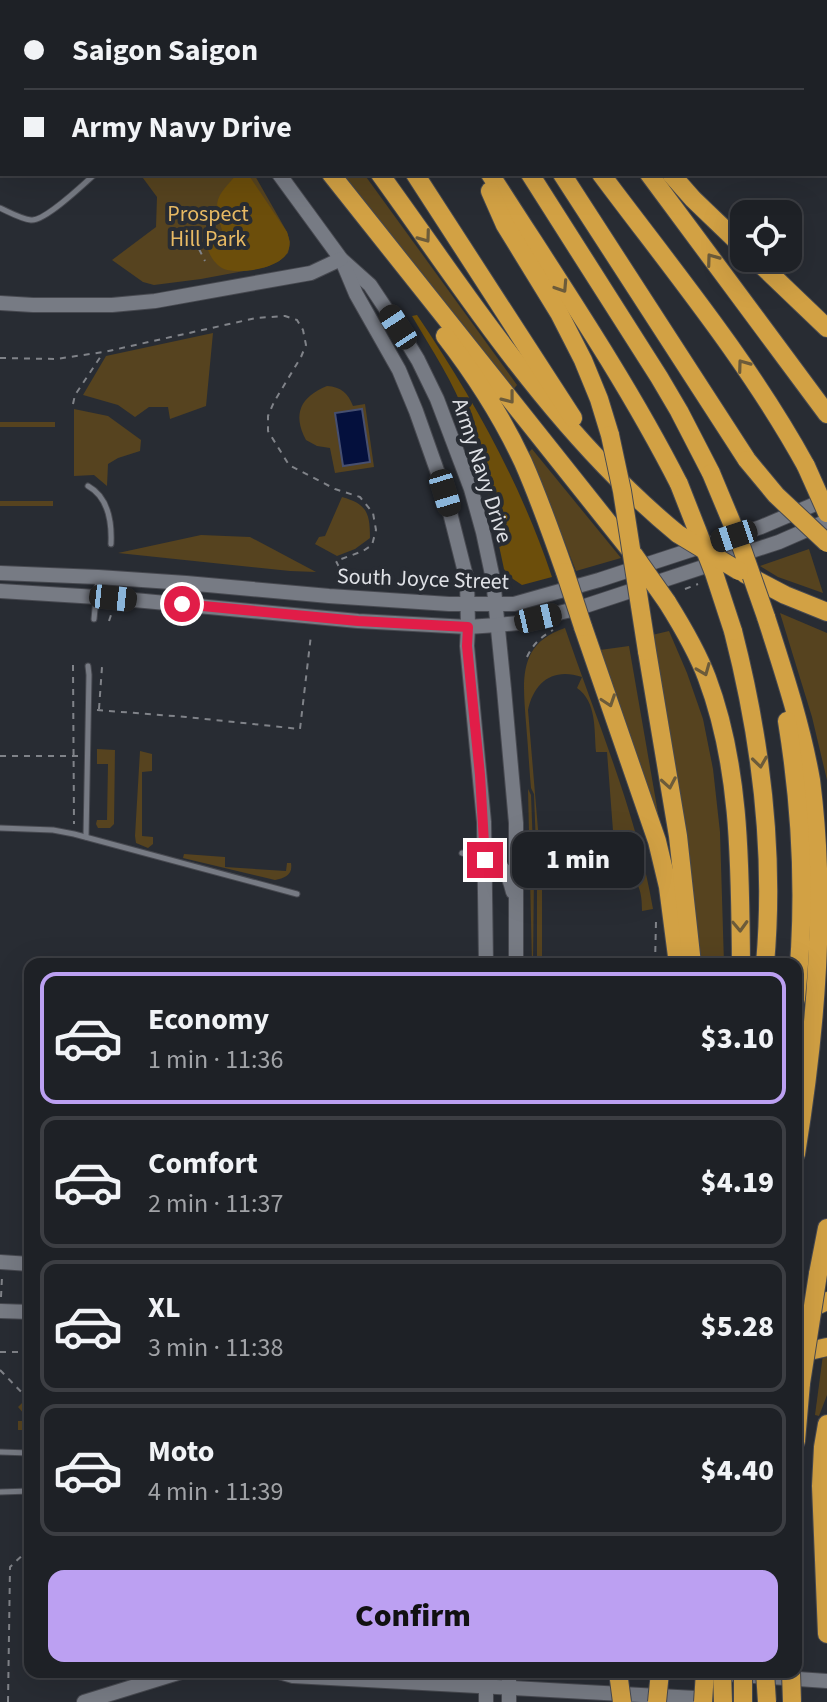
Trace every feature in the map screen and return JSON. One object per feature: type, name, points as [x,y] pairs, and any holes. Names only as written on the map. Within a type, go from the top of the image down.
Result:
[{"type":"highway","points":[[333,176],[634,555],[689,639],[714,697],[732,780],[741,958]]},
{"type":"highway","points":[[381,176],[532,383],[630,492],[678,534],[739,571],[827,612]]},
{"type":"highway","points":[[416,176],[601,461]]},
{"type":"highway","points":[[483,176],[505,225],[559,313],[583,360],[610,435],[622,491],[678,836],[691,958]]},
{"type":"highway","points":[[491,176],[625,387],[679,484],[714,573],[733,631],[751,709],[762,781],[768,860],[765,958]]},
{"type":"highway","points":[[531,176],[659,377],[711,473],[739,540],[792,699],[815,806],[822,934],[818,1001],[802,1116]]},
{"type":"highway","points":[[563,176],[747,460],[776,495],[827,543]]},
{"type":"highway","points":[[602,176],[748,372],[827,499]]},
{"type":"highway","points":[[650,176],[827,414]]},
{"type":"highway","points":[[673,176],[730,235]]},
{"type":"highway","points":[[374,227],[410,290],[466,364],[510,437],[542,507],[657,841],[668,887],[677,958]]},
{"type":"highway","points":[[769,272],[827,328]]},
{"type":"highway","points":[[806,466],[827,513]]},
{"type":"highway","points":[[766,617],[787,722],[798,807],[802,881],[799,958]]},
{"type":"highway","points":[[802,1377],[827,1228]]},
{"type":"highway","points":[[802,1312],[827,1301]]},
{"type":"highway","points":[[802,1353],[827,1347]]},
{"type":"highway","points":[[827,1424],[821,1486],[827,1634]]},
{"type":"highway","points":[[619,1678],[622,1702]]},
{"type":"highway","points":[[657,1702],[659,1678]]},
{"type":"highway","points":[[703,1702],[705,1678]]},
{"type":"highway","points":[[722,1678],[723,1702]]},
{"type":"highway","points":[[743,1678],[743,1702]]},
{"type":"highway","points":[[765,1678],[767,1702]]},
{"type":"highway","points":[[791,1678],[792,1702]]},
{"type":"main road","name":"Army Navy Drive","points":[[280,176],[341,259],[370,285],[418,360],[458,452],[479,517],[495,605],[516,823],[516,958]]},
{"type":"main road","name":"Army Navy Drive","points":[[341,259],[356,294],[399,370],[416,411],[453,519],[467,580],[467,646],[485,860],[486,958]]},
{"type":"main road","points":[[0,303],[70,306],[155,301],[311,273],[341,259]]},
{"type":"main road","name":"South Joyce Street","points":[[0,573],[98,577],[329,596],[514,604],[761,527],[827,499]]},
{"type":"main road","name":"South Joyce Street","points":[[0,591],[97,596],[323,618],[468,627],[497,625],[579,608],[779,542],[827,521]]},
{"type":"main road","points":[[485,860],[498,864],[507,873],[517,908]]},
{"type":"main road","points":[[1,1270],[24,1265]]},
{"type":"main road","points":[[1,1305],[24,1311]]},
{"type":"main road","points":[[84,1702],[162,1678]]},
{"type":"main road","points":[[422,1678],[486,1679],[509,1695],[767,1702]]},
{"type":"main road","points":[[784,1678],[827,1681]]},
{"type":"main road","points":[[486,1679],[486,1702]]},
{"type":"lane","points":[[0,208],[31,220],[40,219],[93,176]]},
{"type":"lane","points":[[88,486],[98,492],[105,505],[111,544]]},
{"type":"lane","points":[[94,619],[98,577]]},
{"type":"lane","points":[[323,618],[329,596]]},
{"type":"lane","points":[[86,837],[88,666]]},
{"type":"lane","points":[[0,828],[74,834],[297,894]]},
{"type":"lane","points":[[462,853],[485,860]]},
{"type":"lane","points":[[0,1452],[24,1453]]},
{"type":"lane","points":[[0,1492],[24,1491]]},
{"type":"path","points":[[200,212],[203,220]]},
{"type":"path","points":[[205,261],[201,248],[213,233],[215,221]]},
{"type":"path","points":[[0,358],[56,359],[104,352],[256,318],[285,316],[297,320],[306,345],[274,402],[268,416],[268,431],[289,465],[335,489],[360,497],[373,513],[376,530],[372,545],[336,561],[341,580]]},
{"type":"path","points":[[73,404],[75,395],[104,352]]},
{"type":"path","points":[[109,621],[112,612]]},
{"type":"path","points":[[88,709],[300,729],[311,635]]},
{"type":"path","points":[[73,665],[74,834]]},
{"type":"path","points":[[99,710],[102,667]]},
{"type":"path","points":[[0,756],[87,757]]},
{"type":"path","points":[[655,958],[656,911]]},
{"type":"path","points":[[1,1270],[1,1305]]},
{"type":"path","points":[[0,1352],[24,1352]]},
{"type":"path","points":[[0,1370],[24,1395]]},
{"type":"path","points":[[8,1702],[10,1567],[24,1554]]},
{"type":"green space","name":"Prospect Hill Park","points":[[141,176],[255,176],[287,232],[290,242],[288,253],[266,267],[154,285],[143,282],[112,260],[156,227],[157,197]]},
{"type":"green space","points":[[345,176],[365,176],[517,385],[513,390]]},
{"type":"green space","points":[[213,333],[206,406],[170,419],[168,407],[149,407],[135,417],[118,405],[83,395],[106,356]]},
{"type":"green space","points":[[327,386],[343,392],[353,406],[365,404],[374,467],[335,473],[330,448],[306,440],[300,422],[302,407],[311,395]]},
{"type":"green space","points":[[74,409],[108,416],[141,440],[140,451],[108,464],[107,486],[94,475],[74,476]]},
{"type":"green space","points":[[0,422],[55,422],[55,427],[0,427]]},
{"type":"green space","points":[[532,449],[621,558],[576,571],[529,452]]},
{"type":"green space","points":[[342,497],[362,506],[368,516],[370,538],[355,549],[337,556],[315,544],[319,537],[325,536]]},
{"type":"green space","points":[[0,501],[53,501],[53,506],[0,506]]},
{"type":"green space","points":[[201,535],[250,537],[316,572],[118,553]]},
{"type":"green space","points":[[809,549],[823,593],[778,577],[760,566]]},
{"type":"green space","points":[[780,613],[827,633],[827,780],[812,717]]},
{"type":"green space","points":[[565,628],[626,802],[653,909],[642,911],[636,882],[604,862],[615,857],[607,752],[596,752],[591,709],[577,688],[582,677],[562,674],[546,679],[535,692],[528,710],[542,877],[542,958],[537,958],[534,794],[530,780],[524,679],[531,654],[549,635]]},
{"type":"green space","points":[[669,631],[703,719],[713,769],[720,832],[724,958],[698,958],[652,635]]},
{"type":"green space","points":[[629,646],[658,813],[655,814],[600,650]]},
{"type":"green space","points":[[97,749],[115,750],[114,824],[110,828],[98,828],[96,824],[97,820],[107,820],[108,764],[97,764]]},
{"type":"green space","points":[[140,751],[152,754],[152,771],[142,772],[142,836],[153,837],[153,844],[148,848],[136,843],[135,836]]},
{"type":"green space","points":[[528,789],[531,795],[534,874],[532,958]]},
{"type":"green space","points":[[184,854],[225,857],[225,867],[286,871],[287,863],[291,863],[291,870],[288,875],[275,880],[183,858]]},
{"type":"green space","points":[[827,1354],[827,1395],[819,1416],[815,1415],[823,1355]]},
{"type":"green space","points":[[24,1417],[24,1430],[18,1430],[18,1421]]},
{"type":"shaded area","points":[[235,176],[249,176],[287,232],[289,249],[278,262],[260,269],[231,271],[214,261],[208,250],[222,230],[217,205]]},
{"type":"shaded area","points":[[417,315],[494,442],[526,508],[552,577],[522,585],[504,569],[467,419],[449,380],[412,316]]},
{"type":"shaded area","points":[[362,409],[370,462],[343,466],[335,413]]},
{"type":"route","points":[[182,604],[358,621],[468,627],[485,860]]}]
